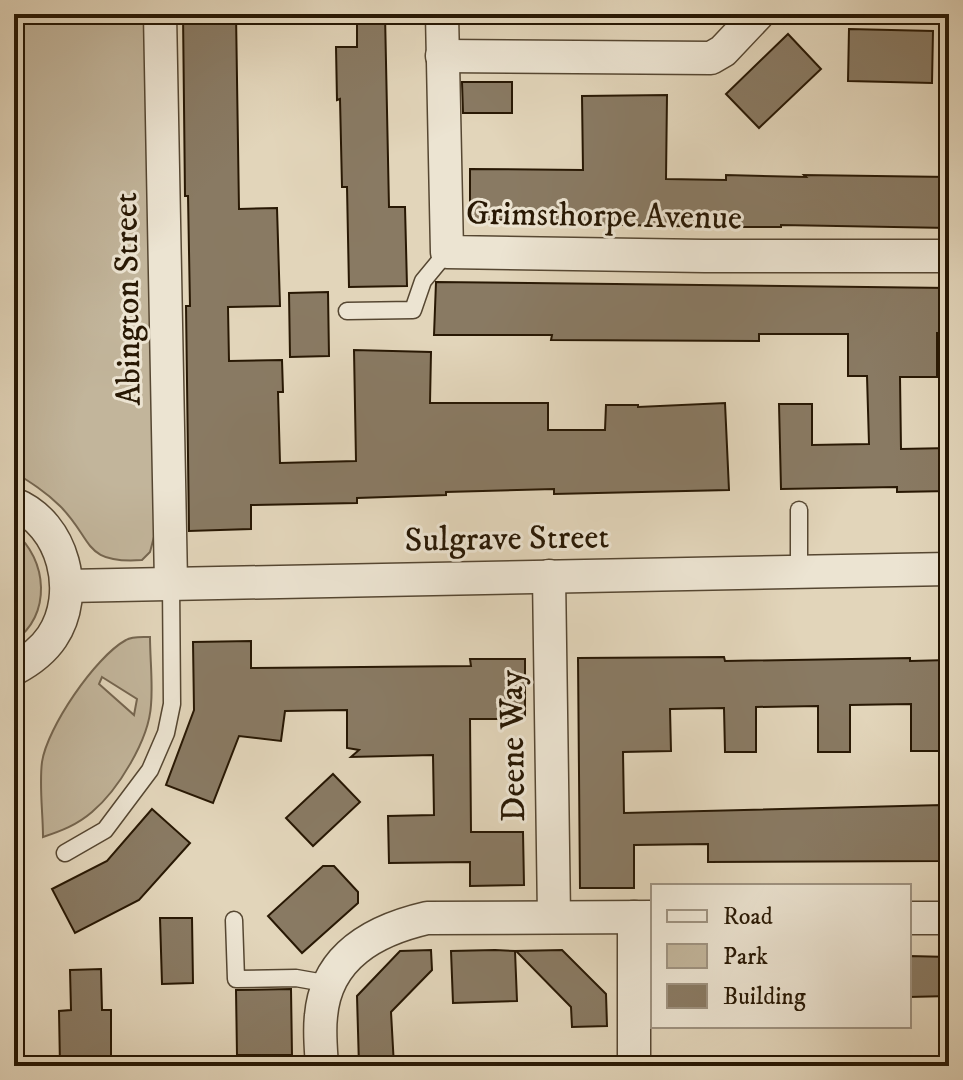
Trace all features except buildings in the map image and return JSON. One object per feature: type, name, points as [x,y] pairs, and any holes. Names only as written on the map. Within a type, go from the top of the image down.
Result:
[{"type":"street","name":"Abington Street","points":[[160,14],[171,583]]},
{"type":"street","name":"Grimsthorpe Avenue","points":[[442,14],[447,252],[949,256]]},
{"type":"street","points":[[442,56],[711,58],[723,51],[758,14]]},
{"type":"street","points":[[14,504],[45,526],[60,552],[67,586],[64,609],[53,636],[34,658],[14,669]]},
{"type":"street","name":"Sulgrave Street","points":[[67,586],[949,569]]},
{"type":"street","name":"Deene Way","points":[[549,576],[554,916]]},
{"type":"street","points":[[322,1066],[321,1015],[330,984],[344,962],[373,936],[395,925],[427,918],[554,916],[644,917],[634,1066]]},
{"type":"street","points":[[911,918],[949,918]]},
{"type":"lane","points":[[347,311],[413,310],[423,281],[447,252]]},
{"type":"lane","points":[[799,510],[799,571]]},
{"type":"lane","points":[[65,853],[105,830],[150,770],[166,733],[172,704],[171,583]]},
{"type":"lane","points":[[234,920],[236,979],[296,978],[330,984]]},
{"type":"green space","points":[[14,14],[145,14],[155,533],[150,552],[142,560],[123,560],[99,554],[60,506],[14,472]]},
{"type":"green space","points":[[14,532],[34,557],[41,587],[35,617],[14,641]]},
{"type":"green space","points":[[150,637],[152,680],[149,719],[122,778],[102,803],[81,821],[43,837],[42,762],[53,731],[74,695],[100,661],[126,640]],"holes":[[[102,677],[137,699],[134,715],[99,684]]]}]
